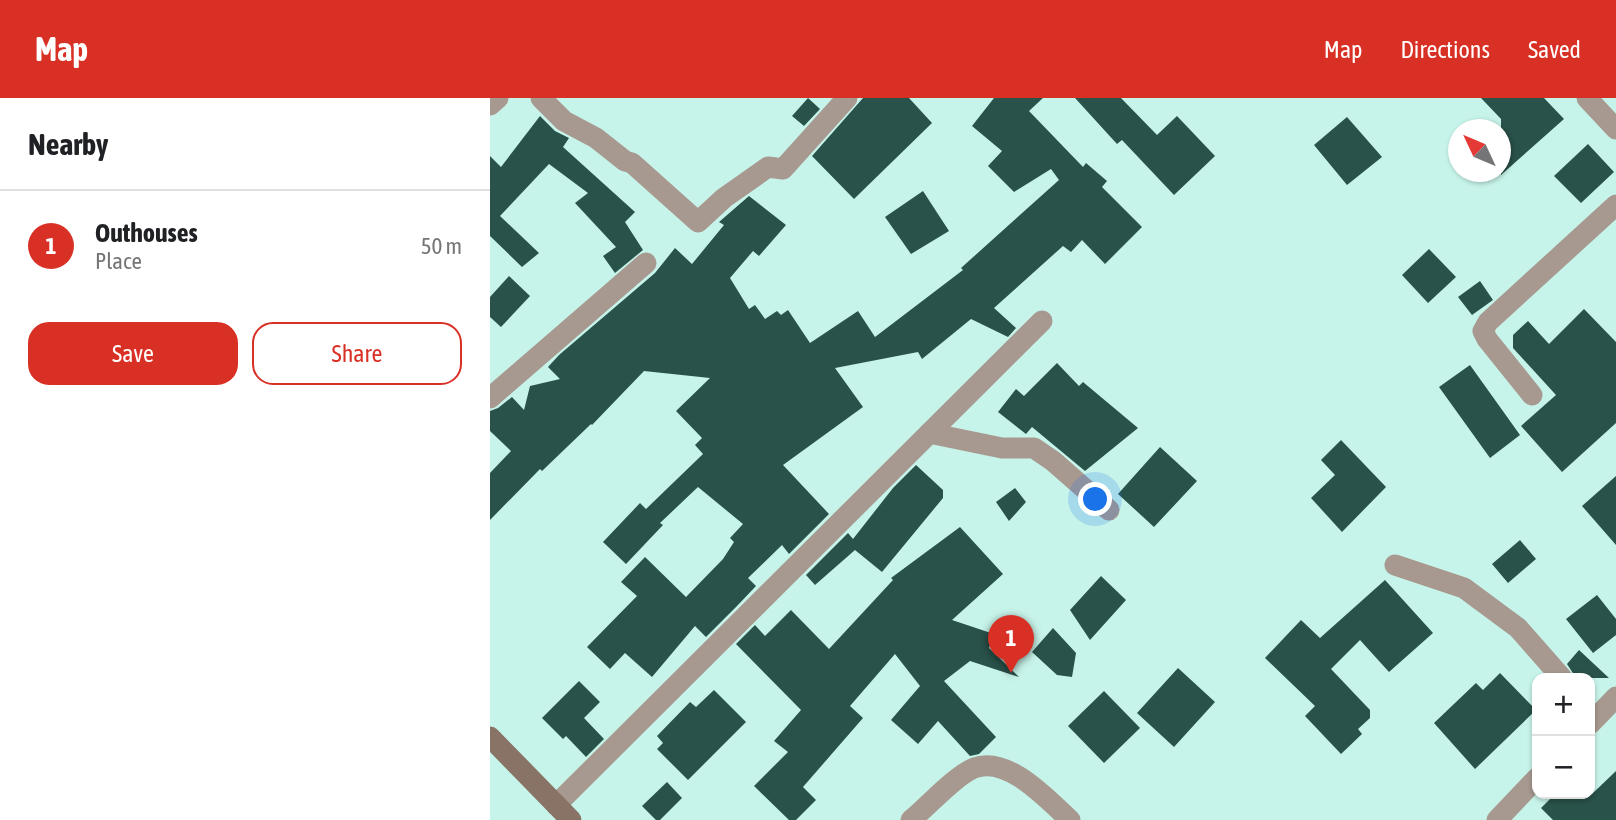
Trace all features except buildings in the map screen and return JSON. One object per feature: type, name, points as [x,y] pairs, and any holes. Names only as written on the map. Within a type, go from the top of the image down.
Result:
[{"type":"street","points":[[490,106],[498,98]]},
{"type":"street","points":[[541,98],[564,121],[596,138],[625,161],[632,163],[698,222],[724,198],[768,167],[783,169],[847,98]]},
{"type":"street","points":[[1587,98],[1616,129]]},
{"type":"street","points":[[1532,395],[1483,331],[1488,321],[1616,205]]},
{"type":"street","points":[[490,398],[646,263]]},
{"type":"street","points":[[556,804],[1042,321]]},
{"type":"street","points":[[929,433],[1002,447],[1034,448],[1109,510]]},
{"type":"street","points":[[1395,565],[1464,587],[1518,628],[1558,673]]},
{"type":"street","points":[[1595,714],[1616,697]]},
{"type":"street","points":[[490,737],[571,820]]},
{"type":"street","points":[[912,820],[960,778],[976,768],[995,767],[1012,772],[1039,791],[1070,820]]},
{"type":"street","points":[[1497,820],[1532,783]]},
{"type":"place","name":"Outhouses","points":[[1011,673]]}]
